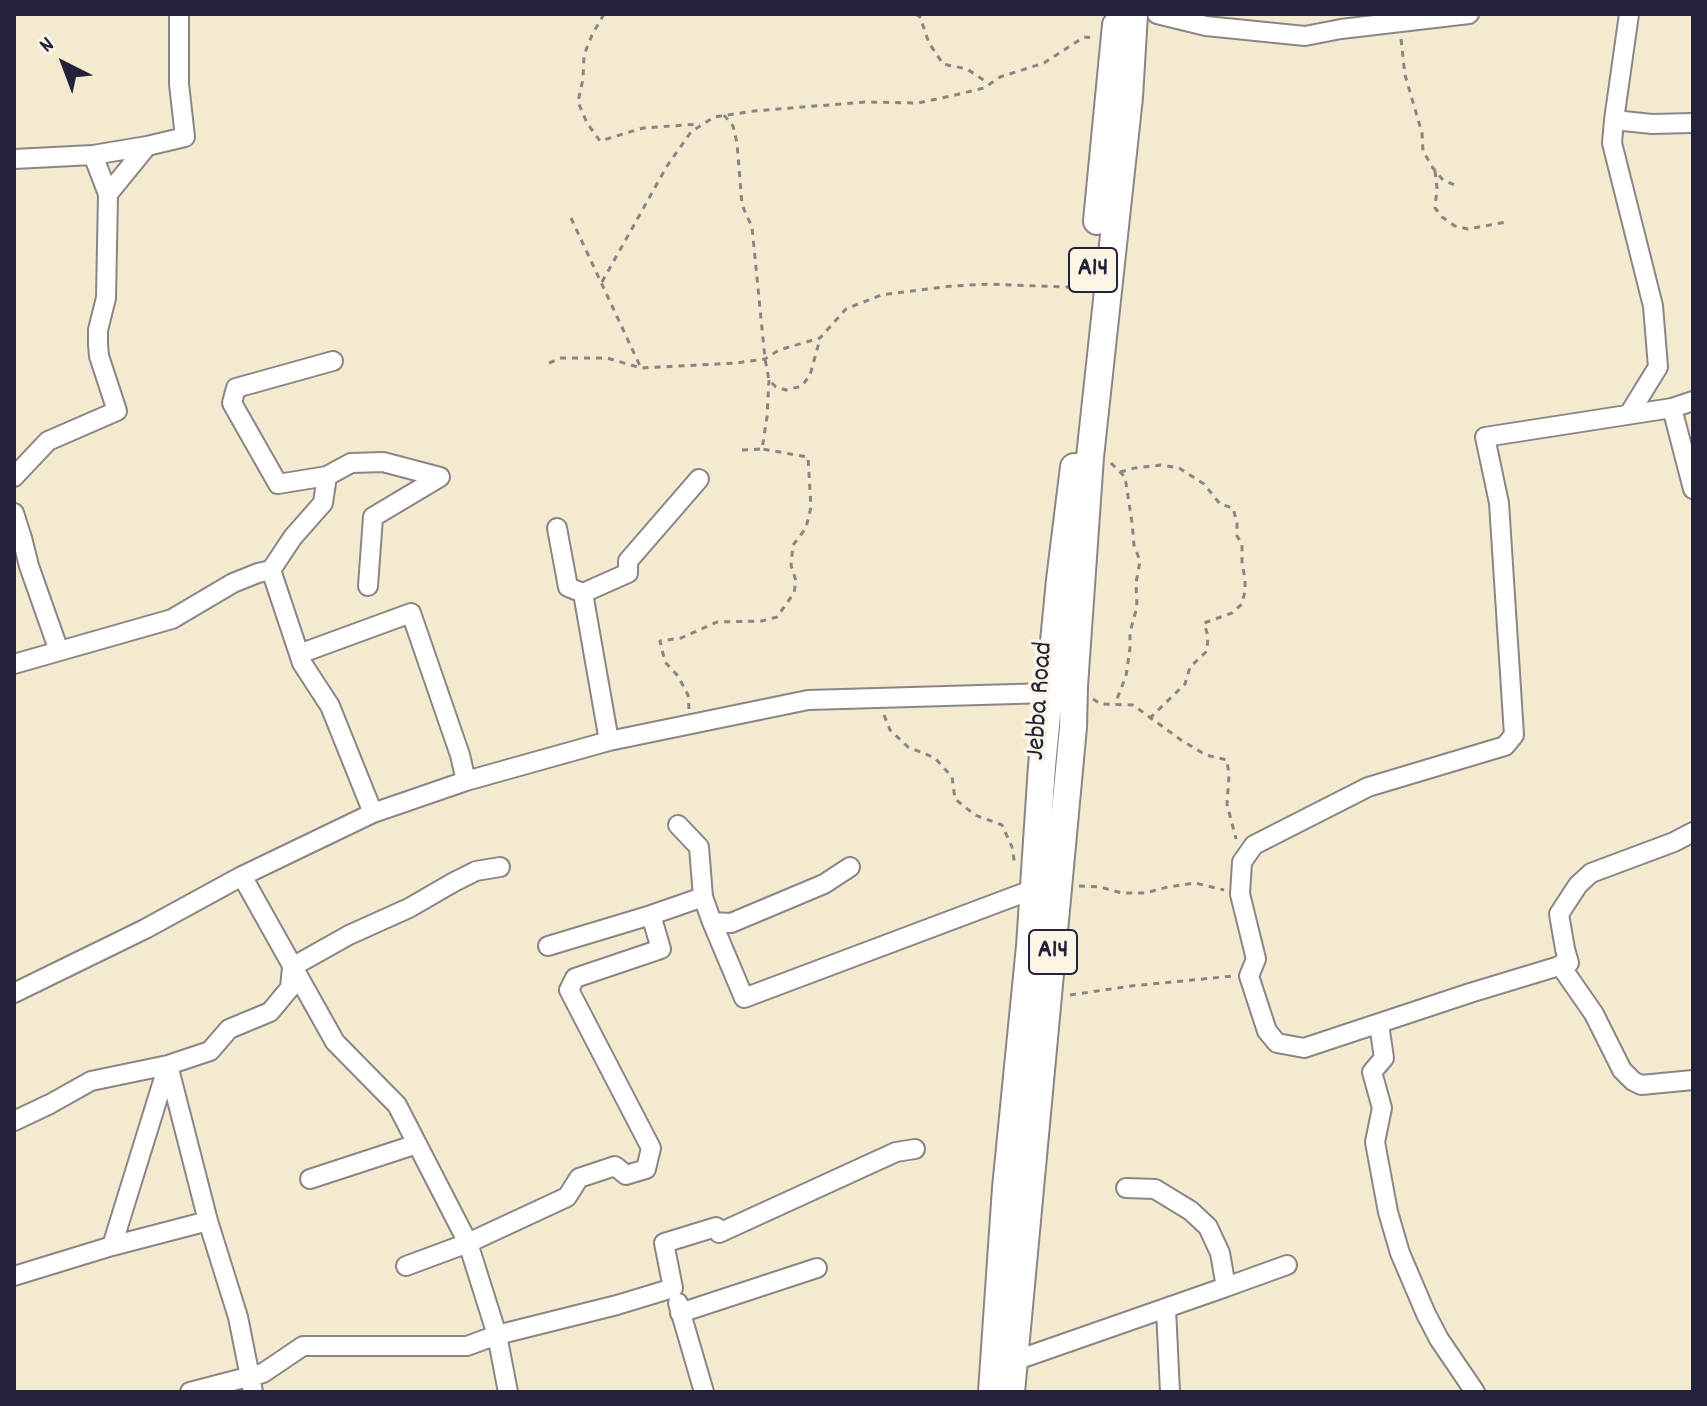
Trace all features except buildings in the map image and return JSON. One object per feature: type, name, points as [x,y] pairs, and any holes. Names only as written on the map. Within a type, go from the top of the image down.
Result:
[{"type":"highway","name":"Jebba Road","points":[[1062,689],[1129,97],[1134,14]]},
{"type":"highway","name":"A14","points":[[1062,689],[1067,525],[1116,26]]},
{"type":"highway","points":[[993,1392],[1005,1202],[1036,892],[1062,689]]},
{"type":"highway","name":"A14","points":[[993,1392],[1014,1361],[1049,990],[1036,892]]},
{"type":"street","points":[[14,159],[93,155],[185,137],[179,84],[180,14]]},
{"type":"street","points":[[1157,14],[1206,26],[1305,36],[1469,14]]},
{"type":"street","points":[[1629,14],[1612,143],[1653,306],[1658,367],[1629,414]]},
{"type":"street","points":[[1614,120],[1652,124],[1693,123]]},
{"type":"street","points":[[108,194],[147,146]]},
{"type":"street","points":[[14,477],[48,441],[117,411],[99,356],[98,330],[106,298],[108,194],[93,155]]},
{"type":"street","points":[[333,361],[236,388],[232,403],[278,484],[327,476],[351,463],[383,462],[440,477],[373,517],[368,586]]},
{"type":"street","points":[[1693,401],[1672,408],[1485,437],[1499,503],[1514,735],[1505,746],[1368,787],[1254,845],[1242,862],[1240,894],[1256,959],[1249,976],[1267,1031],[1277,1043],[1304,1048],[1569,963],[1559,914],[1578,885],[1591,873],[1693,832]]},
{"type":"street","points":[[1672,408],[1693,489]]},
{"type":"street","points":[[14,664],[172,619],[233,583],[271,570],[293,537],[323,503],[327,476]]},
{"type":"street","points":[[557,528],[568,587],[583,593],[628,573],[628,561],[699,479]]},
{"type":"street","points":[[14,513],[59,651]]},
{"type":"street","points":[[271,570],[302,663],[330,706],[373,813]]},
{"type":"street","points":[[583,593],[609,741]]},
{"type":"street","points":[[299,654],[411,613],[466,781]]},
{"type":"street","points":[[14,993],[373,813],[466,781],[609,741],[808,700],[1062,689]]},
{"type":"street","points":[[678,825],[699,847],[703,897],[744,998],[1036,892]]},
{"type":"street","points":[[292,967],[465,876],[500,867]]},
{"type":"street","points":[[712,922],[731,923],[824,884],[850,867]]},
{"type":"street","points":[[242,876],[335,1042],[397,1105],[468,1243],[497,1335],[508,1392]]},
{"type":"street","points":[[548,946],[703,897]]},
{"type":"street","points":[[406,1266],[468,1243],[567,1197],[579,1178],[615,1166],[626,1175],[646,1169],[651,1148],[569,990],[575,978],[661,949],[651,915]]},
{"type":"street","points":[[1560,965],[1594,1014],[1622,1070],[1633,1081],[1641,1085],[1693,1080]]},
{"type":"street","points":[[14,1121],[91,1081],[168,1065],[210,1051],[229,1029],[270,1012],[290,988],[292,967]]},
{"type":"street","points":[[1379,1024],[1384,1058],[1372,1072],[1382,1108],[1375,1142],[1388,1212],[1400,1253],[1426,1314],[1475,1392]]},
{"type":"street","points":[[168,1065],[208,1221],[238,1317],[251,1385]]},
{"type":"street","points":[[112,1246],[168,1065]]},
{"type":"street","points":[[310,1179],[417,1144]]},
{"type":"street","points":[[704,1392],[673,1288],[664,1243],[716,1227],[719,1233],[896,1152],[915,1149]]},
{"type":"street","points":[[1126,1188],[1155,1189],[1191,1211],[1208,1227],[1220,1253],[1226,1287]]},
{"type":"street","points":[[14,1275],[208,1221]]},
{"type":"street","points":[[1014,1361],[1287,1265]]},
{"type":"street","points":[[680,1313],[817,1268]]},
{"type":"street","points":[[190,1392],[251,1385],[263,1373],[303,1346],[467,1346],[497,1335],[673,1288]]},
{"type":"street","points":[[1166,1309],[1170,1392]]},
{"type":"path","points":[[604,14],[584,55],[578,102],[587,123],[600,141],[643,128],[704,123]]},
{"type":"path","points":[[916,14],[943,64],[967,69],[989,84]]},
{"type":"path","points":[[1398,23],[1405,75],[1422,133],[1423,151],[1443,180],[1457,186]]},
{"type":"path","points":[[602,282],[667,166],[691,132],[714,117],[865,102],[918,103],[984,88],[1000,77],[1044,63],[1084,37],[1116,26]]},
{"type":"path","points":[[724,115],[733,126],[742,205],[752,227],[769,380],[762,449]]},
{"type":"path","points":[[1435,171],[1435,208],[1442,217],[1455,226],[1468,229],[1506,222]]},
{"type":"path","points":[[571,218],[641,368]]},
{"type":"path","points":[[769,380],[776,387],[786,390],[802,386],[810,375],[820,338],[846,309],[881,295],[990,284],[1091,288]]},
{"type":"path","points":[[549,363],[561,358],[607,358],[641,368],[736,363],[765,359],[779,350],[820,338]]},
{"type":"path","points":[[690,724],[688,695],[678,676],[665,662],[660,641],[681,638],[717,622],[762,621],[777,617],[794,593],[796,581],[791,565],[793,545],[806,528],[811,507],[808,457],[762,449],[742,450]]},
{"type":"path","points":[[1090,457],[1113,464],[1125,477],[1134,545],[1140,561],[1136,583],[1137,607],[1130,632],[1126,676],[1115,704]]},
{"type":"path","points":[[1120,472],[1161,465],[1179,468],[1204,484],[1220,504],[1233,508],[1237,536],[1242,544],[1245,578],[1242,604],[1232,613],[1204,623],[1208,636],[1207,651],[1190,667],[1185,684],[1150,718]]},
{"type":"path","points":[[1062,689],[1101,704],[1133,705],[1206,755],[1227,760],[1227,804],[1242,862]]},
{"type":"path","points":[[879,697],[880,708],[890,730],[908,747],[935,758],[952,777],[955,799],[975,815],[1002,825],[1012,847],[1014,865],[1036,892],[1082,885],[1122,893],[1145,893],[1195,883],[1240,894]]},
{"type":"path","points":[[1049,990],[1065,996],[1131,986],[1249,976]]}]
